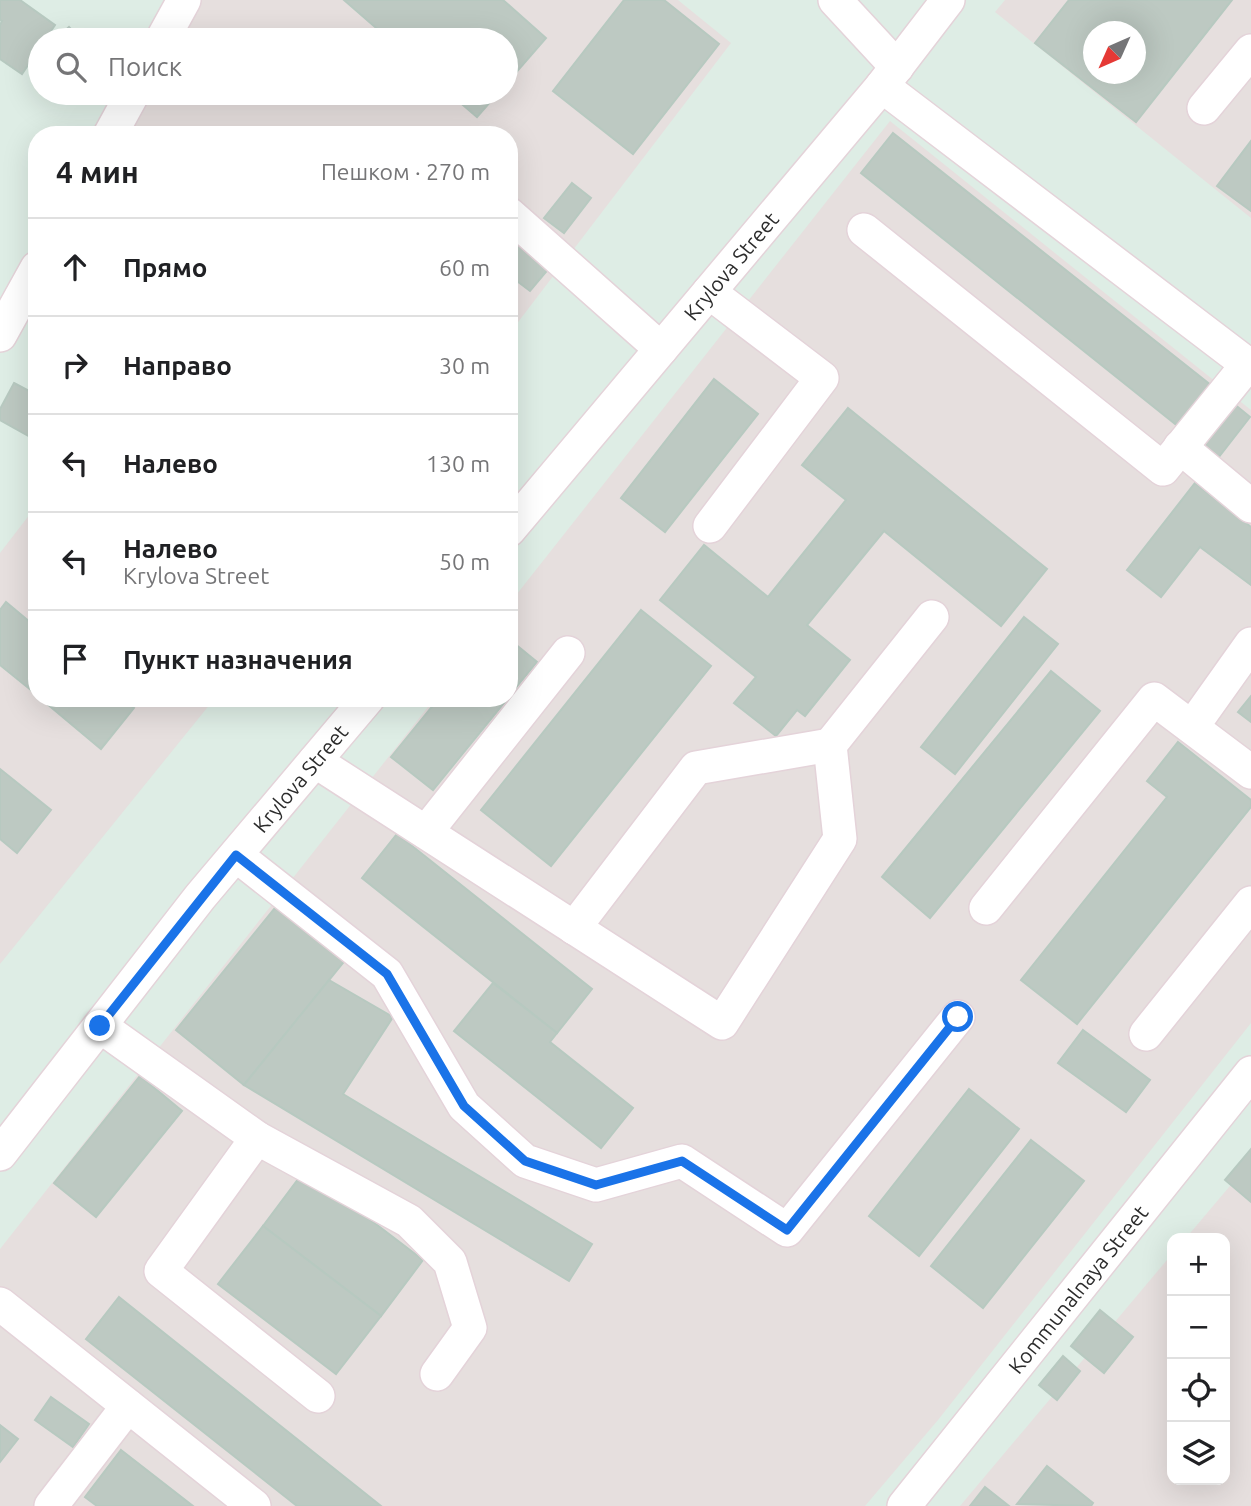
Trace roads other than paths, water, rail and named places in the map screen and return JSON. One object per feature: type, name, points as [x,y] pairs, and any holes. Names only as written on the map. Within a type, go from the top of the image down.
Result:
[{"type":"street","points":[[169,28],[184,0]]},
{"type":"street","points":[[835,0],[889,77],[1249,365],[1163,469],[864,230]]},
{"type":"street","name":"Krylova Street","points":[[518,519],[889,77],[948,0]]},
{"type":"street","points":[[1204,108],[1251,51]]},
{"type":"street","points":[[115,126],[126,105]]},
{"type":"street","points":[[518,222],[661,349]]},
{"type":"street","points":[[0,335],[28,284]]},
{"type":"street","points":[[709,292],[822,378],[710,526]]},
{"type":"street","points":[[1180,447],[1251,506]]},
{"type":"street","points":[[574,928],[696,768],[830,745],[932,617]]},
{"type":"street","points":[[1192,727],[1251,644]]},
{"type":"street","points":[[426,832],[568,653]]},
{"type":"street","points":[[986,908],[1154,699],[1251,772]]},
{"type":"street","name":"Krylova Street","points":[[0,1154],[236,855],[360,707]]},
{"type":"street","points":[[315,761],[722,1023],[840,839],[830,745]]},
{"type":"street","points":[[236,855],[387,974],[464,1106],[525,1161],[596,1185],[682,1161],[787,1230],[958,1017]]},
{"type":"street","points":[[1146,1034],[1251,902]]},
{"type":"street","points":[[100,1026],[257,1138],[409,1221],[450,1262],[470,1328],[437,1374]]},
{"type":"street","name":"Kommunalnaya Street","points":[[904,1506],[1246,1090]]},
{"type":"street","points":[[257,1138],[161,1271],[318,1396]]},
{"type":"street","points":[[0,1304],[254,1506]]},
{"type":"street","points":[[54,1505],[128,1406]]}]
